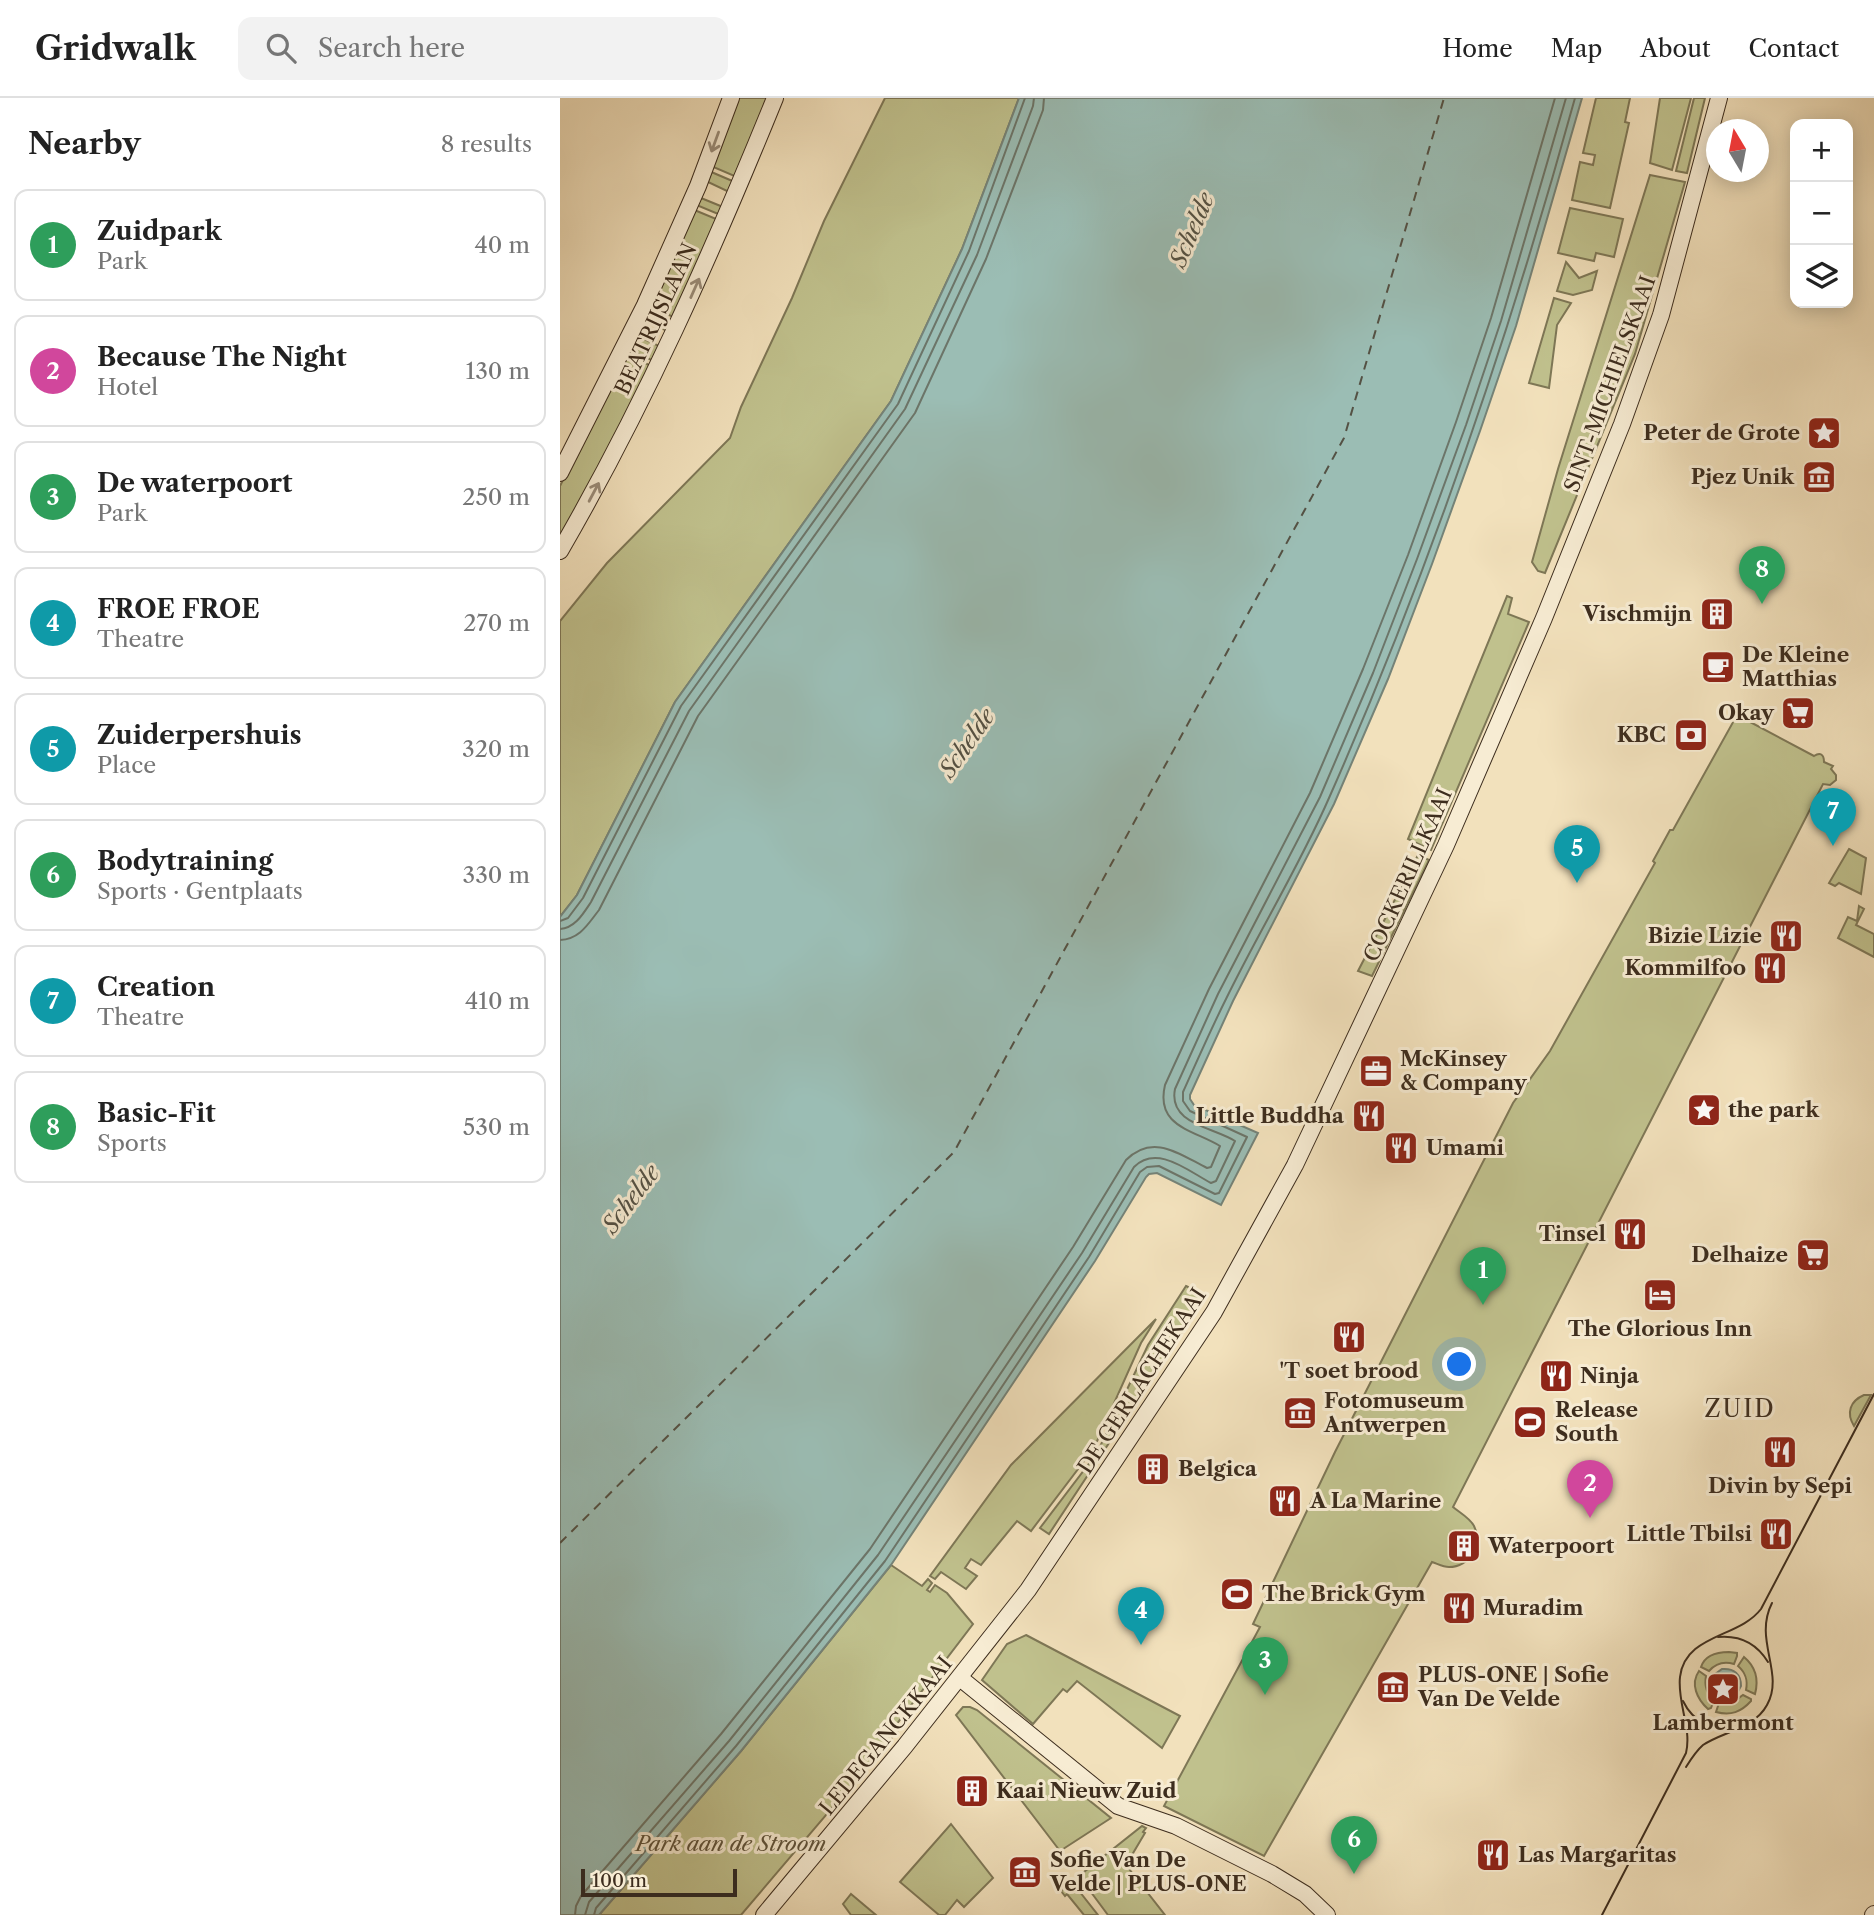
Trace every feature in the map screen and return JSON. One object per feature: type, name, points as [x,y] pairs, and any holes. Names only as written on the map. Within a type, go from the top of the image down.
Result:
[{"type":"street","name":"BEATRIJSLAAN","points":[[560,473],[645,306],[698,186],[731,98]]},
{"type":"street","name":"BEATRIJSLAAN","points":[[560,551],[614,453],[674,332],[729,211],[775,98]]},
{"type":"street","name":"SINT-MICHIELSKAAI","points":[[1552,599],[1622,424],[1661,315],[1718,98]]},
{"type":"street","name":"COCKERILLKAAI","points":[[1295,1165],[1446,845],[1552,599]]},
{"type":"street","name":"DE GERLACHEKAAI","points":[[1010,1613],[1214,1312],[1295,1165]]},
{"type":"street","name":"LEDEGANCKKAAI","points":[[764,1915],[905,1746],[1010,1613]]},
{"type":"street","points":[[960,1678],[1118,1806],[1176,1826],[1272,1874],[1305,1894],[1326,1913]]},
{"type":"green space","points":[[737,98],[770,98],[739,178],[711,166]]},
{"type":"green space","points":[[885,98],[1019,98],[962,249],[891,401],[675,702],[577,895],[560,917],[560,621],[607,563],[730,438],[741,407],[792,298],[824,221]]},
{"type":"green space","points":[[1596,98],[1630,98],[1625,122],[1629,123],[1610,208],[1572,200],[1580,162],[1593,165],[1595,155],[1583,153]]},
{"type":"green space","points":[[1660,98],[1691,98],[1672,170],[1650,163]]},
{"type":"green space","points":[[1694,98],[1705,98],[1687,173],[1676,171]]},
{"type":"green space","points":[[709,171],[737,183],[727,191],[708,182]]},
{"type":"green space","points":[[1650,175],[1685,182],[1635,354],[1545,573],[1538,571],[1532,562],[1558,469]]},
{"type":"green space","points":[[701,198],[723,207],[723,216],[694,204]]},
{"type":"green space","points":[[1570,208],[1623,219],[1614,257],[1596,253],[1594,261],[1558,253]]},
{"type":"green space","points":[[692,209],[721,221],[677,319],[649,305]]},
{"type":"green space","points":[[1566,262],[1579,278],[1597,271],[1592,290],[1573,295],[1557,291]]},
{"type":"green space","points":[[1554,298],[1571,303],[1557,325],[1549,388],[1529,383]]},
{"type":"green space","points":[[647,310],[675,323],[665,330],[647,321]]},
{"type":"green space","points":[[638,336],[659,346],[656,362],[627,349]]},
{"type":"green space","points":[[625,353],[653,367],[560,542],[560,486]]},
{"type":"green space","points":[[1507,596],[1512,598],[1508,614],[1529,622],[1431,850],[1408,839]]},
{"type":"green space","points":[[1737,715],[1814,756],[1821,754],[1824,762],[1833,766],[1831,769],[1836,780],[1830,785],[1823,784],[1453,1507],[1467,1518],[1477,1533],[1473,1554],[1456,1566],[1447,1567],[1432,1562],[1264,1856],[1164,1806],[1260,1627],[1253,1624],[1335,1452],[1513,1103],[1550,1051],[1655,863],[1653,861],[1670,830],[1673,830]]},
{"type":"green space","points":[[1849,849],[1866,858],[1861,894],[1839,883],[1835,886],[1829,883]]},
{"type":"green space","points":[[1418,855],[1429,860],[1372,976],[1358,971]]},
{"type":"green space","points":[[1859,906],[1864,909],[1856,925],[1874,934],[1874,957],[1838,938],[1848,917],[1857,921]]},
{"type":"green space","points":[[1186,1286],[1206,1296],[1049,1534],[1040,1528],[1097,1453],[1148,1345]]},
{"type":"green space","points":[[1156,1319],[1141,1343],[1094,1448],[1031,1531],[1017,1521],[981,1565],[971,1559],[965,1568],[977,1576],[966,1589],[941,1572],[935,1579],[930,1576],[1011,1465]]},
{"type":"green space","points":[[1864,1395],[1871,1395],[1854,1426],[1850,1417],[1851,1408],[1855,1401]]},
{"type":"green space","name":"Park aan de Stroom","points":[[891,1565],[922,1586],[928,1579],[932,1583],[927,1590],[930,1592],[935,1585],[947,1593],[973,1624],[893,1729],[900,1728],[741,1915],[599,1915],[741,1751]]},
{"type":"green space","points":[[1026,1635],[1180,1716],[1162,1748],[1077,1681],[1067,1692],[1063,1689],[1033,1724],[982,1680],[1007,1644]]},
{"type":"green space","points":[[1737,1653],[1734,1664],[1720,1663],[1709,1671],[1701,1667],[1712,1655]]},
{"type":"green space","points":[[1744,1657],[1756,1674],[1755,1694],[1746,1690],[1746,1677],[1738,1666]]},
{"type":"green space","points":[[1699,1671],[1706,1676],[1706,1689],[1714,1700],[1708,1709],[1696,1691],[1695,1681]]},
{"type":"green space","points":[[1743,1695],[1751,1701],[1743,1708],[1731,1713],[1716,1712],[1719,1703],[1732,1703]]},
{"type":"green space","points":[[963,1707],[977,1710],[1111,1818],[1060,1851],[956,1715]]},
{"type":"green space","points":[[951,1824],[993,1878],[964,1907],[957,1900],[945,1915],[939,1915],[900,1882]]},
{"type":"green space","points":[[1142,1826],[1146,1828],[1143,1832],[1145,1833],[1126,1865],[1165,1915],[1108,1915],[1079,1876]]},
{"type":"green space","points":[[1072,1882],[1098,1915],[1084,1915],[1067,1894],[1065,1896],[1061,1891]]},
{"type":"green space","points":[[851,1894],[876,1915],[851,1915],[843,1904]]},
{"type":"water","name":"Schelde","points":[[1019,98],[1582,98],[1516,326],[1432,564],[1388,679],[1334,804],[1233,1001],[1190,1095],[1194,1105],[1258,1133],[1221,1205],[1157,1173],[1146,1177],[1095,1261],[891,1565],[741,1751],[599,1915],[560,1915],[560,917],[577,895],[675,702],[891,401],[962,249]]},
{"type":"water","points":[[1722,1669],[1738,1675],[1741,1686],[1736,1695],[1727,1688],[1727,1681],[1723,1685],[1711,1682],[1714,1675]]},
{"type":"ferry route","points":[[560,1543],[954,1152],[1344,438],[1444,98]]},
{"type":"tram line","points":[[1602,1915],[1686,1753],[1687,1734],[1680,1687],[1684,1663],[1702,1644],[1740,1626],[1761,1609],[1874,1394]]},
{"type":"tram line","points":[[1686,1767],[1703,1745],[1747,1725],[1767,1705],[1773,1681],[1766,1630],[1772,1603]]},
{"type":"tram line","points":[[1718,1637],[1741,1639],[1759,1650],[1768,1662]]},
{"type":"tram line","points":[[1683,1701],[1692,1715],[1704,1724],[1735,1729]]},
{"type":"place","name":"Peter de Grote","points":[[1824,433]]},
{"type":"place","name":"Pjez Unik","points":[[1819,477]]},
{"type":"place","name":"Basic-Fit","points":[[1762,604]]},
{"type":"place","name":"Vischmijn","points":[[1717,614]]},
{"type":"place","name":"De Kleine Matthias","points":[[1718,667]]},
{"type":"place","name":"Okay","points":[[1798,713]]},
{"type":"place","name":"KBC","points":[[1691,735]]},
{"type":"place","name":"Creation","points":[[1833,846]]},
{"type":"place","name":"Zuiderpershuis","points":[[1577,883]]},
{"type":"place","name":"Bizie Lizie","points":[[1786,936]]},
{"type":"place","name":"Kommilfoo","points":[[1770,968]]},
{"type":"place","name":"McKinsey & Company","points":[[1376,1071]]},
{"type":"place","name":"the park","points":[[1704,1110]]},
{"type":"place","name":"Little Buddha","points":[[1369,1116]]},
{"type":"place","name":"Umami","points":[[1401,1148]]},
{"type":"place","name":"Tinsel","points":[[1630,1234]]},
{"type":"place","name":"Delhaize","points":[[1813,1255]]},
{"type":"place","name":"The Glorious Inn","points":[[1660,1295]]},
{"type":"place","name":"Zuidpark","points":[[1483,1305]]},
{"type":"place","name":"'T soet brood","points":[[1349,1337]]},
{"type":"place","name":"Ninja","points":[[1556,1376]]},
{"type":"place","name":"Fotomuseum Antwerpen","points":[[1300,1413]]},
{"type":"place","name":"Release South","points":[[1530,1422]]},
{"type":"place","name":"Divin by Sepi","points":[[1780,1452]]},
{"type":"place","name":"Belgica","points":[[1153,1469]]},
{"type":"place","name":"A La Marine","points":[[1285,1501]]},
{"type":"place","name":"Because The Night","points":[[1590,1518]]},
{"type":"place","name":"Little Tbilsi","points":[[1776,1534]]},
{"type":"place","name":"Waterpoort","points":[[1464,1546]]},
{"type":"place","name":"The Brick Gym","points":[[1237,1594]]},
{"type":"place","name":"Muradim","points":[[1459,1608]]},
{"type":"place","name":"FROE FROE","points":[[1141,1645]]},
{"type":"place","name":"PLUS-ONE | Sofie Van De Velde","points":[[1393,1687]]},
{"type":"place","name":"Lambermont","points":[[1723,1689]]},
{"type":"place","name":"De waterpoort","points":[[1265,1695]]},
{"type":"place","name":"Kaai Nieuw Zuid","points":[[972,1791]]},
{"type":"place","name":"Las Margaritas","points":[[1493,1855]]},
{"type":"place","name":"Sofie Van De Velde | PLUS-ONE","points":[[1025,1872]]},
{"type":"place","name":"Bodytraining","points":[[1354,1874]]},
{"type":"district","name":"ZUID","points":[[1740,1409]]}]
